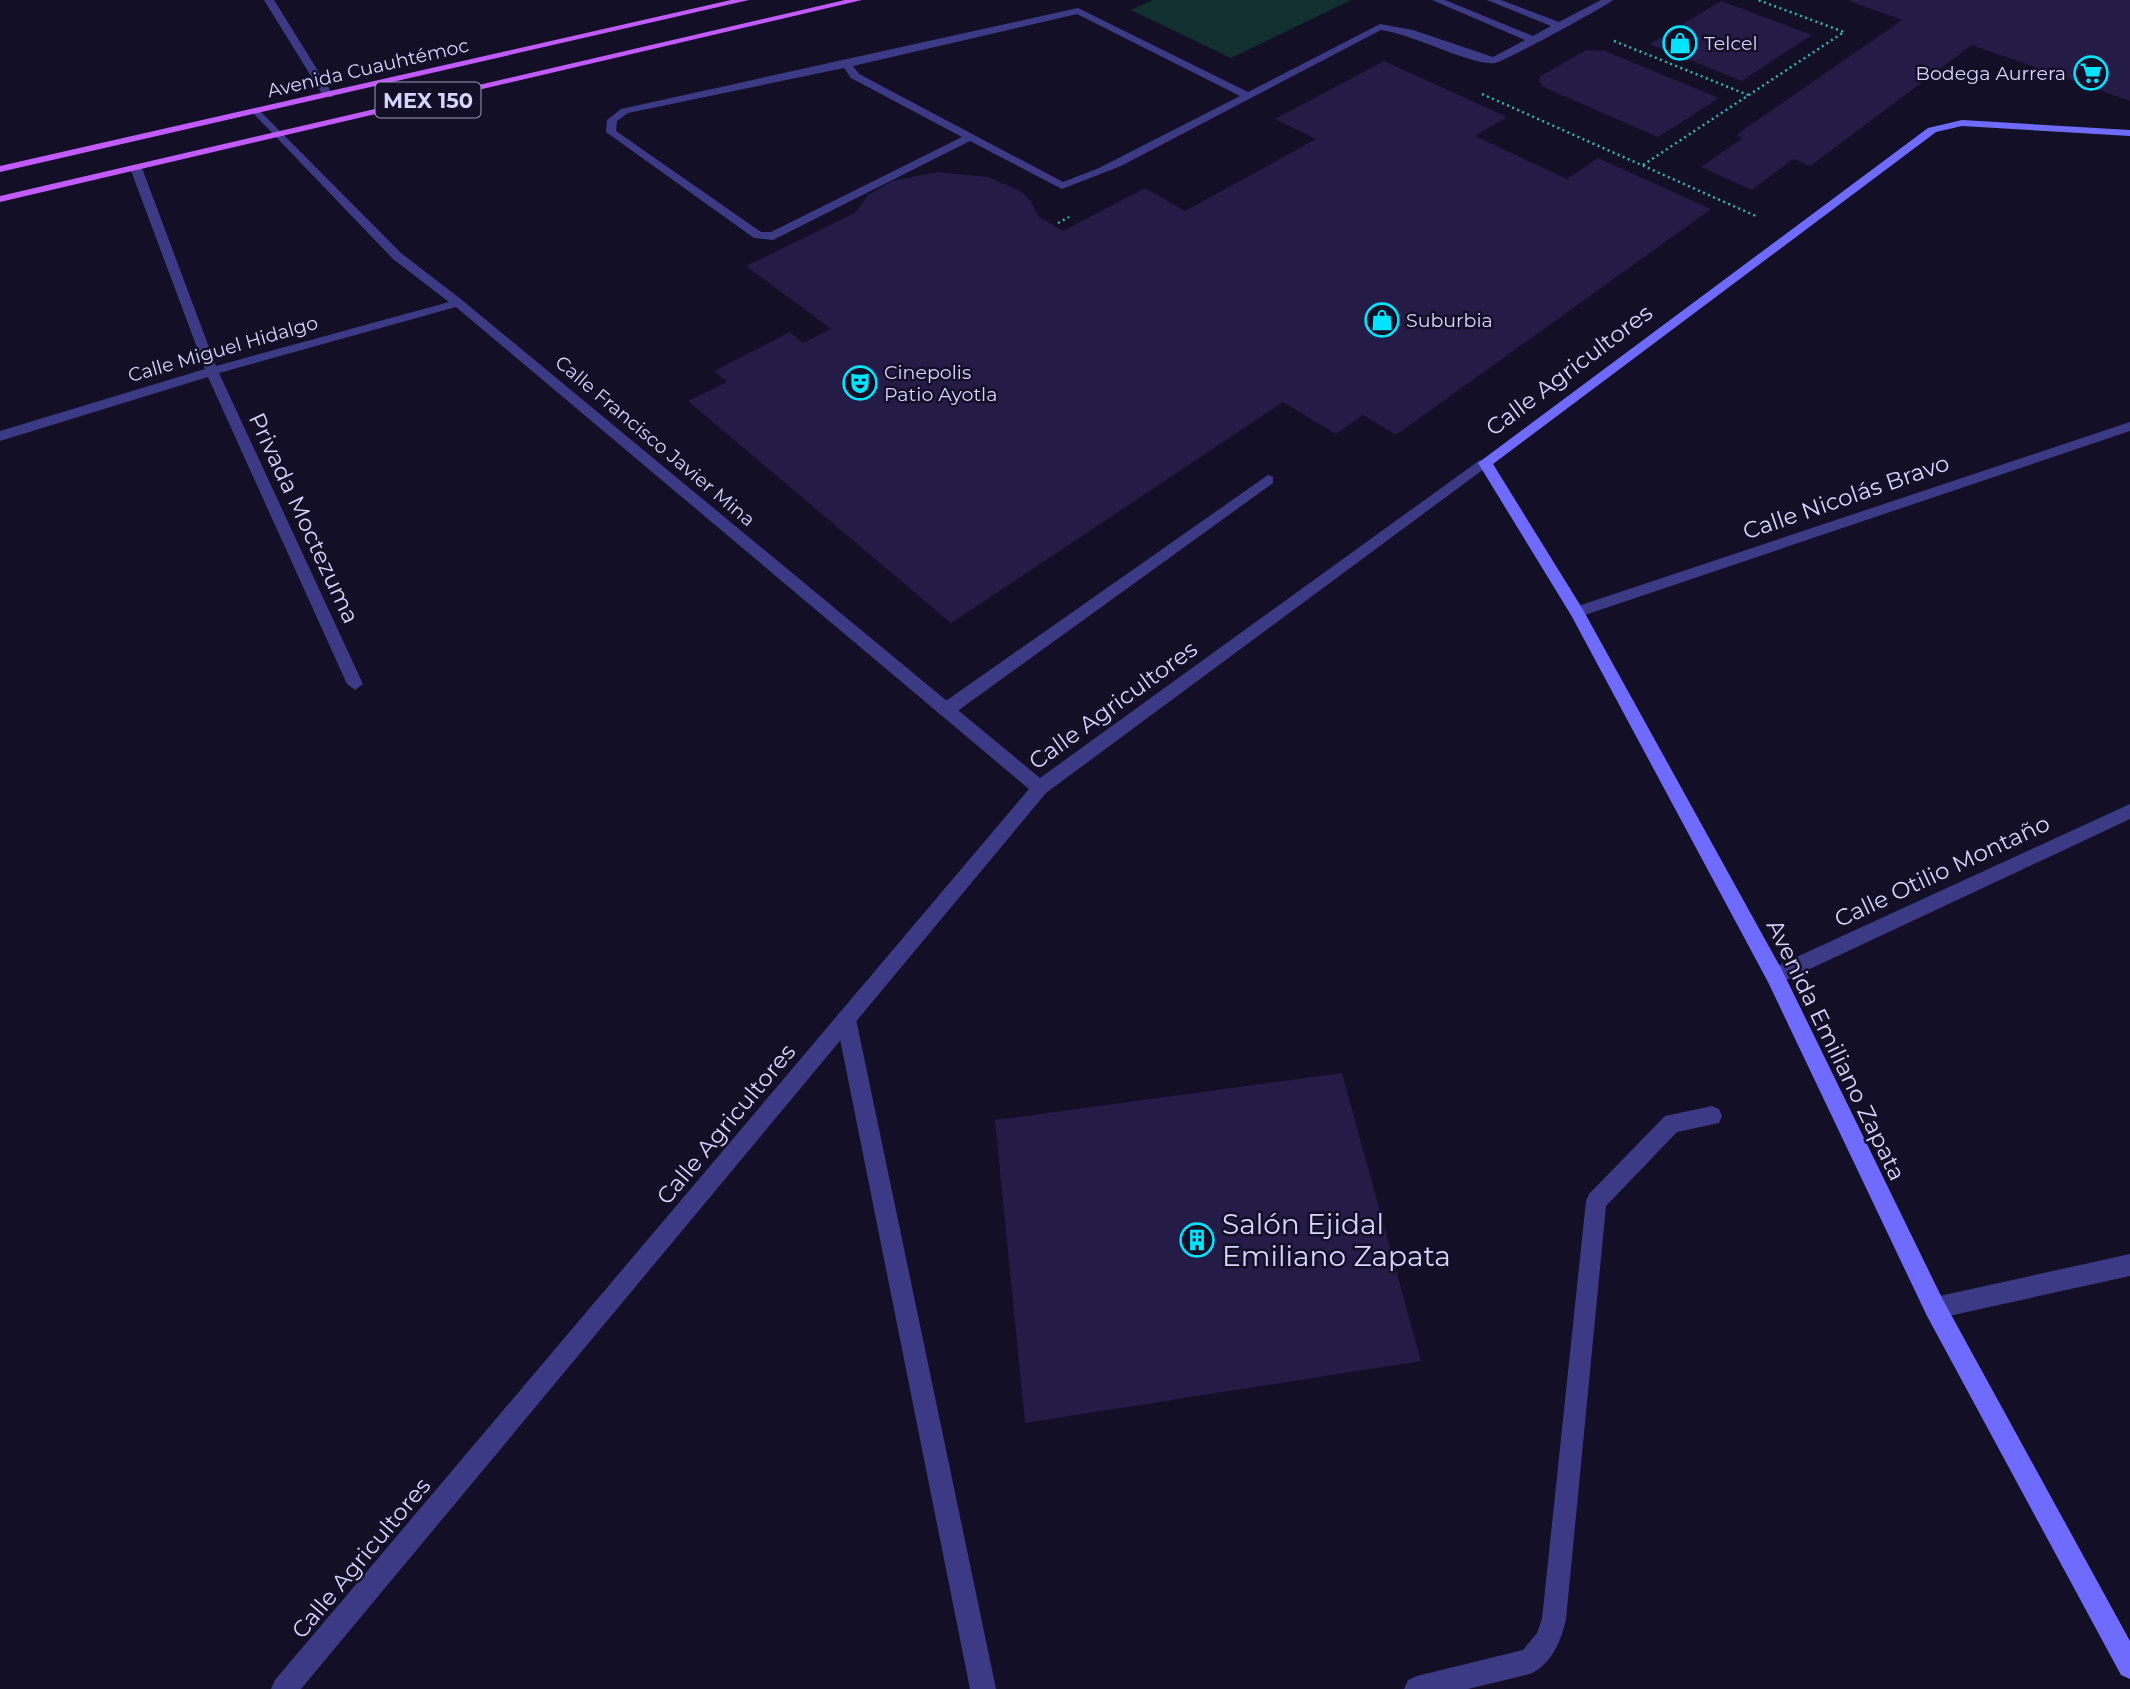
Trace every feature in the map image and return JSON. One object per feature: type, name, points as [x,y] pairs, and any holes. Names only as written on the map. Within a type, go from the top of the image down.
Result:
[{"type":"main road","name":"Avenida Cuauhtémoc","points":[[0,169],[744,0]]},
{"type":"main road","name":"MEX 150","points":[[0,199],[856,0]]},
{"type":"street","points":[[269,0],[328,95]]},
{"type":"street","points":[[1437,0],[1535,40]]},
{"type":"street","points":[[1492,0],[1560,26]]},
{"type":"street","points":[[846,64],[855,76],[1062,187],[1087,180],[1380,27],[1402,28],[1473,57],[1494,60],[1608,0]]},
{"type":"street","points":[[970,137],[773,236],[758,236],[611,132],[612,120],[625,111],[1078,11],[1249,96]]},
{"type":"street","name":"Calle Francisco Javier Mina","points":[[257,111],[397,256],[458,303],[1040,788]]},
{"type":"street","name":"Calle Agricultores","points":[[284,1689],[1040,788],[1485,463],[1932,130],[1962,123],[2130,133]]},
{"type":"street","name":"Privada Moctezuma","points":[[136,168],[212,371],[355,684]]},
{"type":"street","name":"Calle Miguel Hidalgo","points":[[0,436],[212,371],[458,303]]},
{"type":"street","name":"Calle Nicolás Bravo","points":[[1577,611],[2130,426]]},
{"type":"street","name":"Avenida Emiliano Zapata","points":[[1485,463],[1577,611],[1775,976],[1935,1308],[2130,1667]]},
{"type":"street","points":[[946,710],[1268,480]]},
{"type":"street","name":"Calle Otilio Montaño","points":[[1775,976],[2130,811]]},
{"type":"street","points":[[846,1018],[983,1689]]},
{"type":"street","points":[[1417,1689],[1530,1661],[1542,1650],[1550,1636],[1554,1619],[1596,1201],[1672,1123],[1712,1116]]},
{"type":"street","points":[[1935,1308],[2130,1265]]},
{"type":"path","points":[[1642,165],[1844,32],[1758,0]]},
{"type":"path","points":[[1614,41],[1748,95]]},
{"type":"path","points":[[1482,94],[1794,233]]},
{"type":"path","points":[[1058,223],[1070,216]]},
{"type":"green space","points":[[1153,0],[1351,0],[1231,58],[1131,10]]},
{"type":"building","points":[[1847,0],[2130,0],[2130,101],[1972,45],[1810,166],[1793,159],[1752,190],[1701,167],[1743,138],[1736,135],[1902,20]]},
{"type":"building","points":[[1721,1],[1812,35],[1742,81],[1650,44]]},
{"type":"building","points":[[1586,50],[1605,51],[1719,98],[1658,137],[1541,86],[1539,77]]},
{"type":"building","points":[[1384,61],[1507,117],[1475,136],[1567,179],[1598,158],[1711,209],[1396,435],[1363,415],[1336,434],[1283,402],[951,623],[688,401],[727,382],[714,371],[790,332],[803,343],[831,329],[746,266],[855,213],[868,195],[892,181],[937,172],[988,177],[1020,191],[1031,201],[1038,216],[1063,231],[1145,188],[1185,211],[1316,139],[1275,119]]},
{"type":"building","name":"Salón Ejidal Emiliano Zapata","points":[[1342,1073],[1421,1361],[1025,1423],[995,1120]]},
{"type":"place","name":"Telcel","points":[[1680,43]]},
{"type":"place","name":"Bodega Aurrera","points":[[2091,73]]},
{"type":"place","name":"Suburbia","points":[[1382,320]]},
{"type":"place","name":"Cinepolis Patio Ayotla","points":[[860,383]]},
{"type":"place","name":"Salón Ejidal Emiliano Zapata","points":[[1197,1240]]}]
